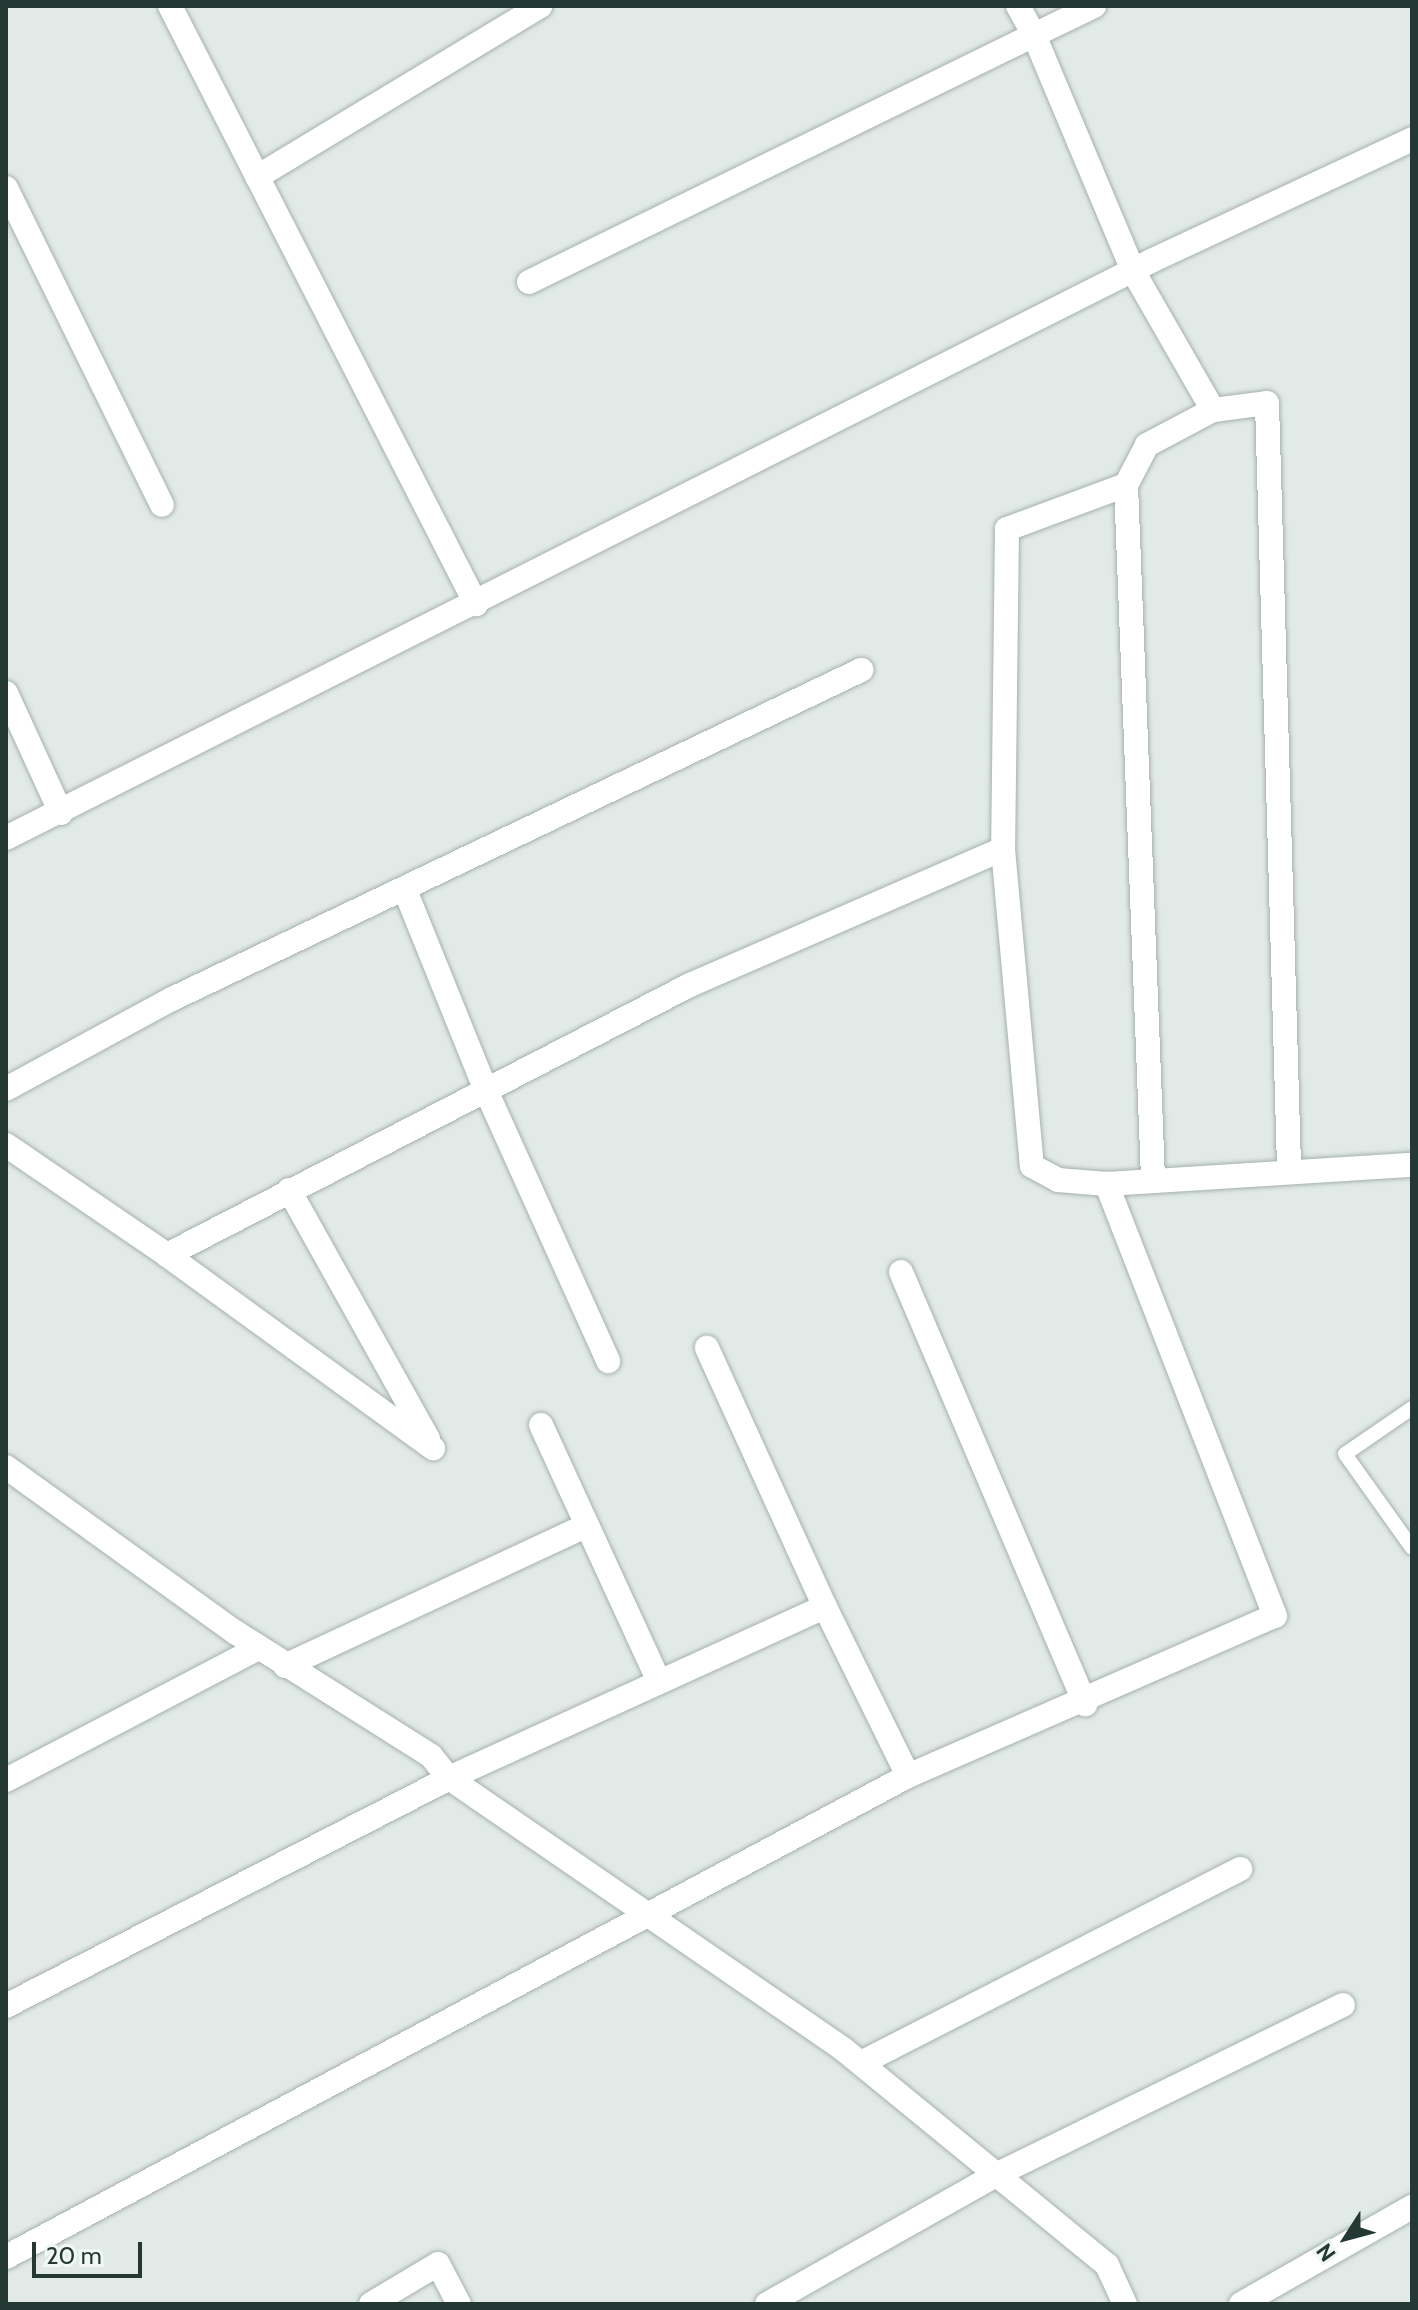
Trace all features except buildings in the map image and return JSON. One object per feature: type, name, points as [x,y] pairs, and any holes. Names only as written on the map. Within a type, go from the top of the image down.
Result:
[{"type":"street","points":[[170,6],[476,604]]},
{"type":"street","points":[[257,177],[540,6]]},
{"type":"street","points":[[1018,6],[1034,35],[1133,271],[1213,410]]},
{"type":"street","points":[[529,282],[1094,6]]},
{"type":"street","points":[[6,838],[1133,271],[1412,139]]},
{"type":"street","points":[[6,188],[162,505]]},
{"type":"street","points":[[1153,1177],[1126,485],[1147,445],[1213,410],[1267,403],[1289,1169]]},
{"type":"street","points":[[1126,485],[1007,529],[1003,849],[1032,1166],[1058,1180],[1107,1184],[1153,1177],[1412,1165]]},
{"type":"street","points":[[6,1089],[172,999],[861,670]]},
{"type":"street","points":[[6,693],[61,813]]},
{"type":"street","points":[[167,1255],[484,1086],[888,893],[1003,849]]},
{"type":"street","points":[[405,890],[484,1086],[608,1361]]},
{"type":"street","points":[[6,1145],[167,1255],[433,1448],[289,1190]]},
{"type":"street","points":[[6,2257],[908,1776],[1085,1704],[1275,1616],[1107,1184]]},
{"type":"street","points":[[901,1272],[1085,1704]]},
{"type":"street","points":[[707,1348],[825,1607],[908,1776]]},
{"type":"street","points":[[541,1425],[659,1682]]},
{"type":"street","points":[[6,1467],[285,1666],[431,1756],[449,1778],[652,1915],[861,2063],[1107,2265],[1119,2302]]},
{"type":"street","points":[[285,1666],[587,1525]]},
{"type":"street","points":[[6,2006],[449,1778],[825,1607]]},
{"type":"street","points":[[6,1780],[259,1648]]},
{"type":"street","points":[[861,2063],[1240,1869]]},
{"type":"street","points":[[767,2304],[998,2174],[1343,2005]]},
{"type":"street","points":[[1241,2304],[1412,2207]]},
{"type":"street","points":[[371,2304],[438,2264],[459,2304]]},
{"type":"lane","points":[[1412,1408],[1345,1454],[1412,1548]]}]
